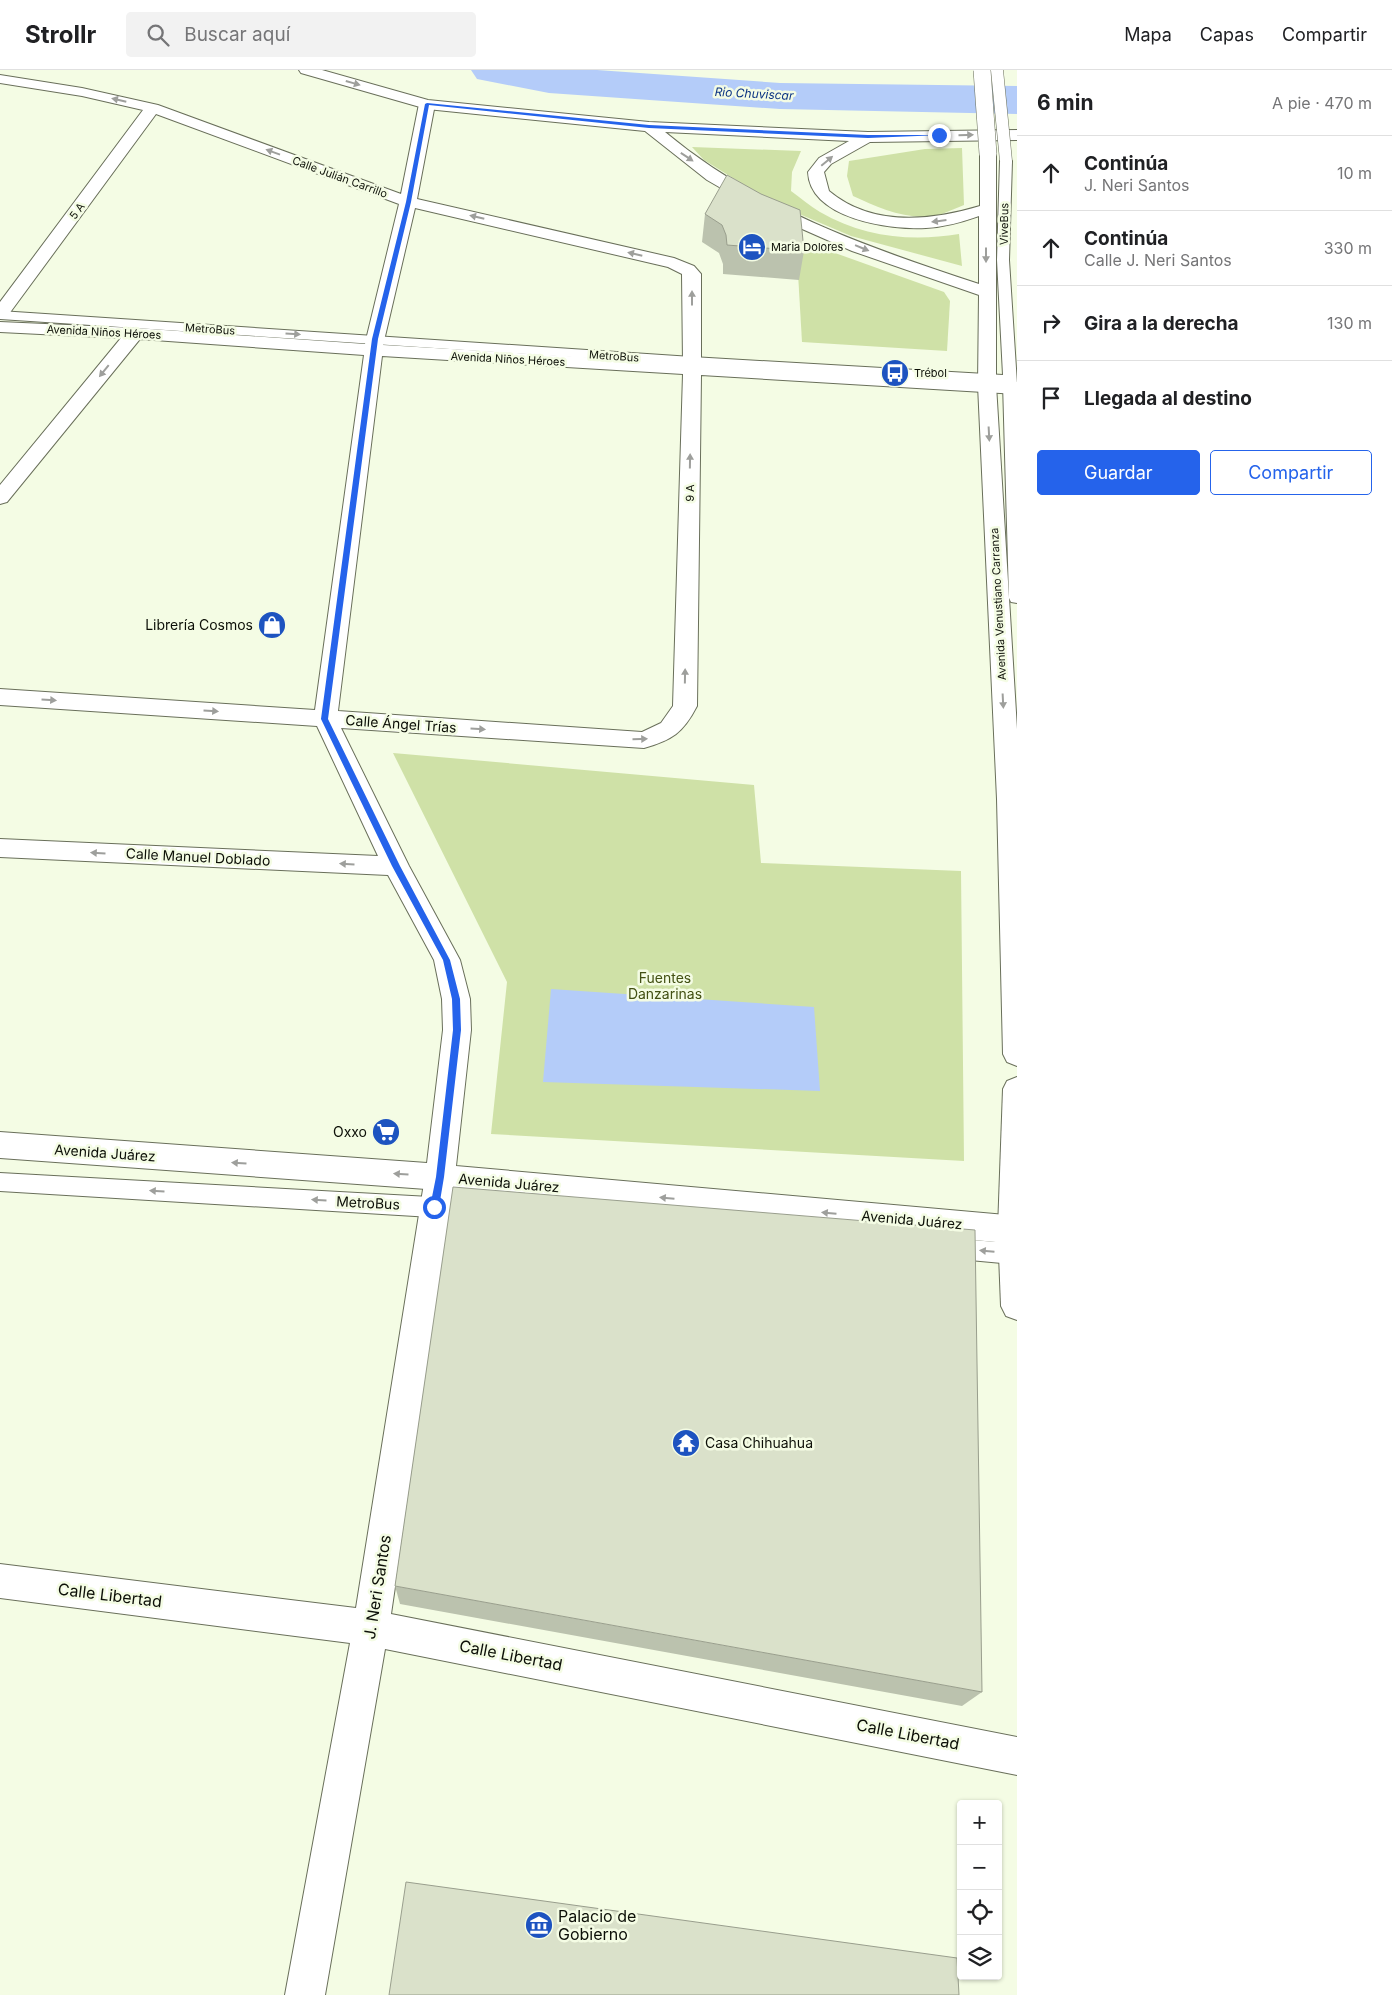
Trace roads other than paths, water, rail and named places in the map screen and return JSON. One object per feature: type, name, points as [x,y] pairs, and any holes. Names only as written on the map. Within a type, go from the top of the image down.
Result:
[{"type":"street","points":[[306,70],[427,104],[649,127],[868,137],[1017,135]]},
{"type":"street","name":"Avenida Venustiano Carranza","points":[[982,70],[988,154],[986,209],[987,382],[1009,799],[1017,1054]]},
{"type":"street","name":"Calle Julián Carrillo","points":[[0,79],[82,92],[154,108],[408,202],[682,266]]},
{"type":"street","points":[[325,719],[374,345],[408,202],[427,104]]},
{"type":"street","name":"5 A","points":[[0,315],[154,108]]},
{"type":"street","points":[[649,127],[680,152],[735,190],[804,225],[934,275],[986,292]]},
{"type":"street","points":[[868,137],[825,161],[816,172],[817,183],[823,194],[834,202],[850,211],[872,219],[924,223],[946,221],[986,209]]},
{"type":"street","name":"9 A","points":[[677,723],[685,706],[692,366],[692,274],[682,266]]},
{"type":"street","name":"Avenida Niños Héroes","points":[[0,327],[374,345],[1012,385]]},
{"type":"street","points":[[0,498],[135,333]]},
{"type":"street","name":"Calle Ángel Trías","points":[[0,697],[644,740],[664,732],[677,723]]},
{"type":"street","name":"J. Neri Santos","points":[[305,1995],[446,1198],[457,1030],[456,999],[446,960],[396,866],[325,719]]},
{"type":"street","name":"Calle Manuel Doblado","points":[[0,848],[396,866]]},
{"type":"street","points":[[1017,1089],[1017,1306]]},
{"type":"street","name":"Avenida Juárez","points":[[0,1145],[446,1198],[1016,1227]]},
{"type":"street","name":"Calle Libertad","points":[[0,1581],[371,1628],[1017,1756]]},
{"type":"lane","name":"ViveBus","points":[[997,70],[1006,161],[1004,260],[1012,385]]},
{"type":"lane","name":"MetroBus","points":[[0,315],[374,345]]},
{"type":"lane","points":[[1012,385],[1017,598]]},
{"type":"lane","name":"MetroBus","points":[[0,1182],[446,1198]]},
{"type":"lane","points":[[932,1247],[1002,1252],[1016,1227]]},
{"type":"water","name":"Fuentes Danzarinas","points":[[551,989],[814,1007],[820,1091],[543,1082]]},
{"type":"waterway","name":"Rio Chuviscar","points":[[493,70],[549,80],[780,96],[1017,100]]},
{"type":"place","name":"Maria Dolores","points":[[752,247]]},
{"type":"place","name":"Trébol","points":[[895,373]]},
{"type":"place","name":"Librería Cosmos","points":[[272,625]]},
{"type":"place","name":"Oxxo","points":[[386,1132]]},
{"type":"place","name":"Casa Chihuahua","points":[[686,1443]]},
{"type":"place","name":"Palacio de Gobierno","points":[[539,1925]]}]
